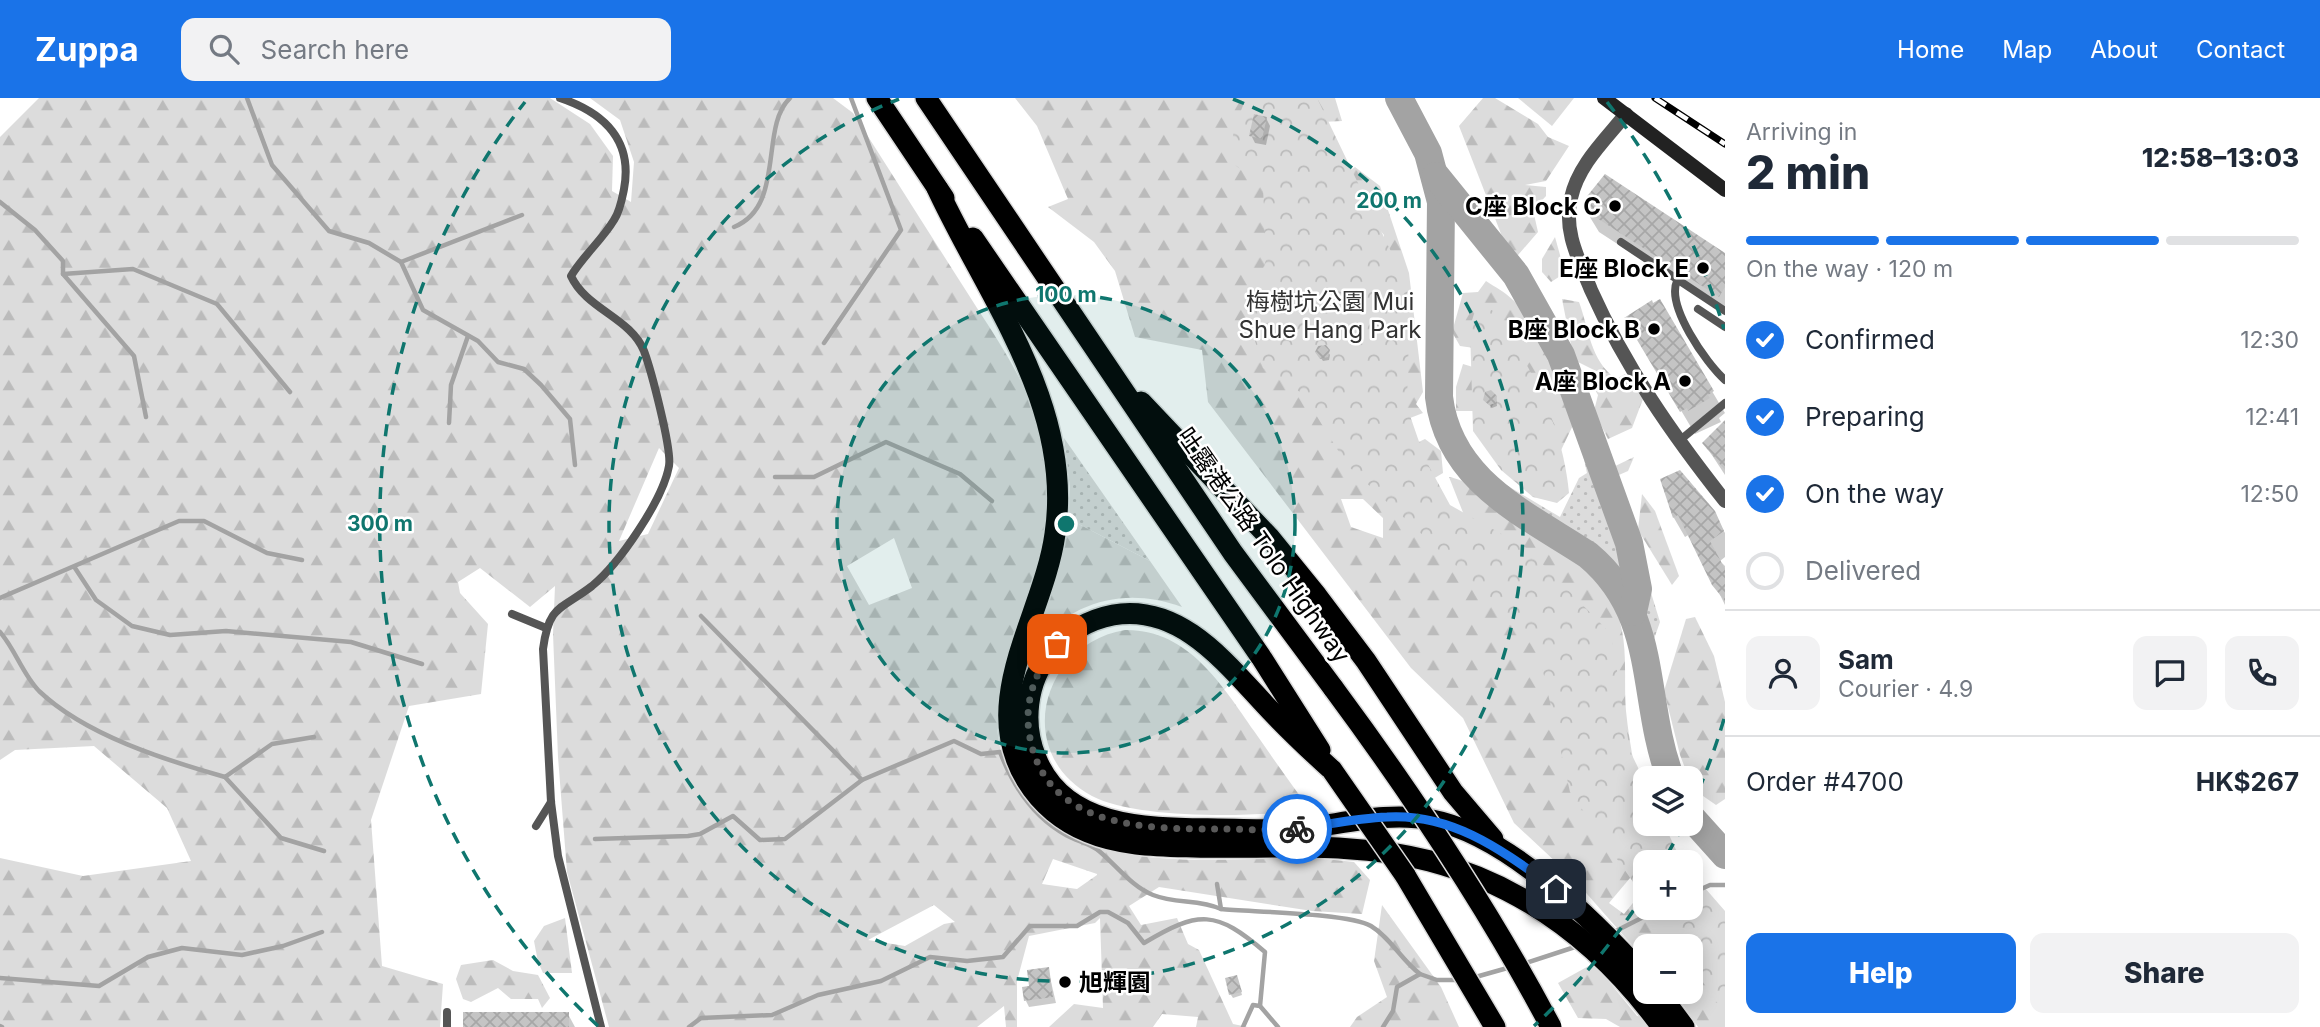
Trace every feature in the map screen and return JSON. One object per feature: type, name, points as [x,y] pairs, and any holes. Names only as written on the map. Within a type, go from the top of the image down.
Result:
[{"type":"highway","points":[[877,98],[1290,717],[1332,770],[1405,875],[1495,1027]]},
{"type":"highway","name":"吐露港公路 Tolo Highway","points":[[926,98],[1233,553],[1334,689],[1447,849],[1497,929],[1551,1027]]},
{"type":"highway","points":[[937,188],[1033,378],[1055,448],[1058,492],[1054,544],[1011,681],[1008,704],[1013,750],[1027,781],[1041,800],[1078,828],[1114,840],[1158,846],[1346,849],[1426,860],[1505,887],[1633,970]]},
{"type":"highway","points":[[1116,380],[1159,419],[1269,537],[1352,641],[1452,792],[1509,856]]},
{"type":"highway","points":[[1290,717],[1197,637],[1167,621],[1136,614],[1103,617],[1086,623],[1057,644],[1036,675],[1027,719],[1035,756],[1050,783],[1061,795],[1082,809],[1115,822],[1167,828],[1284,830],[1408,817],[1449,824],[1509,856],[1556,889],[1622,964],[1662,1027]]},
{"type":"highway","points":[[1667,1004],[1684,1027]]},
{"type":"main road","points":[[1604,98],[1725,190]]},
{"type":"street","points":[[1626,114],[1578,176],[1570,199],[1572,246],[1613,340],[1643,392],[1725,501]]},
{"type":"lane","points":[[561,98],[592,114],[613,130],[624,150],[628,169],[615,220],[571,276],[577,290],[639,340],[649,366],[670,458],[659,495],[623,553],[594,584],[560,605],[546,628],[543,649],[551,803],[558,856],[601,1027]]},
{"type":"lane","points":[[1620,242],[1725,312]]},
{"type":"lane","points":[[1677,281],[1673,294],[1676,307],[1714,370],[1725,380]]},
{"type":"lane","points":[[1699,309],[1725,327]]},
{"type":"lane","points":[[1679,441],[1725,403]]},
{"type":"lane","points":[[512,614],[546,628]]},
{"type":"lane","points":[[536,825],[551,803]]},
{"type":"lane","points":[[447,1012],[447,1027]]},
{"type":"green space","points":[[39,98],[550,98],[590,124],[613,156],[612,191],[631,202],[634,162],[620,120],[590,98],[833,98],[853,113],[997,340],[1028,396],[1041,436],[1047,477],[1044,532],[1033,579],[1002,676],[997,708],[999,739],[1008,771],[1028,802],[1046,820],[1066,834],[1112,851],[1172,859],[1324,859],[1354,862],[1370,880],[1362,914],[1312,911],[1159,887],[1129,906],[1141,925],[1177,918],[1188,944],[1199,950],[1233,1024],[1248,1027],[1196,1027],[1198,1017],[1162,1014],[1153,1027],[1049,1027],[1074,1004],[1103,1008],[1100,918],[1095,923],[1029,936],[1017,981],[1017,1027],[1006,1027],[1004,1006],[977,1027],[609,1027],[567,872],[558,757],[553,634],[555,586],[530,607],[480,568],[458,582],[460,593],[488,624],[481,694],[409,706],[371,820],[382,966],[443,984],[440,1027],[0,1027],[0,858],[83,876],[191,861],[167,808],[94,746],[15,750],[0,760],[0,137]],"holes":[[[659,448],[679,468],[648,534],[619,541]],[[894,538],[912,588],[869,605],[847,566]],[[1053,859],[1097,874],[1077,889],[1042,884]],[[934,905],[955,922],[944,924],[905,946],[868,940]]]},
{"type":"green space","points":[[1015,98],[1335,98],[1342,121],[1282,124],[1253,152],[1281,244],[1248,305],[1276,325],[1384,262],[1384,235],[1343,185],[1344,175],[1355,167],[1380,186],[1409,273],[1423,392],[1416,404],[1423,413],[1405,420],[1387,468],[1466,520],[1449,477],[1469,484],[1582,567],[1605,591],[1614,606],[1622,632],[1626,711],[1634,766],[1633,836],[1644,836],[1645,850],[1633,850],[1633,874],[1609,903],[1624,914],[1633,903],[1633,920],[1703,920],[1703,916],[1725,930],[1725,1027],[1698,1027],[1682,1004],[1703,1004],[1703,934],[1633,934],[1633,946],[1573,878],[1514,823],[1463,718],[1411,668],[1208,402],[1202,350],[1135,337],[1115,271],[1094,242],[1048,207],[1068,199],[1037,126]],"holes":[[[1341,499],[1363,499],[1383,518],[1383,538],[1351,527]]]},
{"type":"green space","name":"梅樹坑公園 Mui Shue Hang Park","points":[[1246,98],[1317,98],[1410,291],[1407,407],[1425,459],[1450,505],[1528,549],[1611,634],[1630,751],[1637,766],[1633,766],[1633,836],[1670,836],[1676,850],[1633,850],[1633,882],[1570,792],[1536,640],[1347,465],[1303,394],[1263,368],[1247,314],[1266,260],[1263,187],[1230,161],[1234,128]]},
{"type":"green space","points":[[1483,98],[1495,98],[1538,124],[1548,137],[1569,146],[1546,181],[1525,185],[1546,187],[1546,196],[1533,210],[1538,232],[1512,262],[1459,126]]},
{"type":"green space","points":[[1518,98],[1574,98],[1552,126]]},
{"type":"green space","points":[[1555,237],[1565,273],[1551,282],[1542,272],[1542,259]]},
{"type":"green space","points":[[1486,281],[1510,297],[1532,323],[1549,356],[1575,421],[1552,469],[1488,350],[1460,346],[1452,332],[1463,293],[1478,292]]},
{"type":"green space","points":[[1562,299],[1579,302],[1601,363],[1616,379],[1625,374],[1643,399],[1632,428],[1608,439],[1594,411],[1598,395],[1591,383],[1598,372],[1574,360]]},
{"type":"green space","points":[[1492,310],[1532,374],[1560,442],[1569,493],[1557,503],[1533,497],[1501,470],[1473,431],[1470,327],[1474,314]]},
{"type":"green space","points":[[1463,364],[1486,371],[1491,411],[1456,411],[1456,387]]},
{"type":"green space","points":[[1598,420],[1660,622],[1654,639],[1630,591],[1610,563],[1494,487],[1481,470],[1560,517],[1579,478],[1587,473],[1578,432]]},
{"type":"green space","points":[[1064,438],[1150,561],[1069,519],[1070,487]]},
{"type":"green space","points":[[1425,439],[1441,451],[1443,473],[1416,489],[1406,448]]},
{"type":"green space","points":[[1634,457],[1628,471],[1612,478],[1609,469]]},
{"type":"green space","points":[[1642,494],[1655,511],[1679,576],[1672,585],[1638,530]]},
{"type":"green space","points":[[1069,519],[1150,561],[1182,607],[1141,598],[1103,601],[1067,617],[1035,644],[1060,567]]},
{"type":"green space","points":[[1695,617],[1714,656],[1725,702],[1725,799],[1716,805],[1703,796],[1703,766],[1684,766],[1664,691],[1686,619]]},
{"type":"green space","points":[[1125,630],[1147,632],[1167,639],[1185,649],[1201,663],[1229,696],[1310,810],[1230,815],[1167,813],[1112,804],[1092,796],[1067,777],[1052,754],[1045,728],[1047,702],[1057,677],[1073,656],[1096,639]]},
{"type":"green space","points":[[1703,886],[1725,911],[1725,1014],[1703,982],[1703,934],[1669,934],[1659,920],[1703,920]]},
{"type":"green space","points":[[1382,905],[1441,987],[1459,1027],[1350,1027],[1357,1017],[1387,997],[1374,961]]},
{"type":"green space","points":[[565,918],[572,973],[543,973],[534,941],[544,926]]},
{"type":"green space","points":[[493,960],[513,971],[538,975],[550,998],[542,1008],[538,999],[511,999],[498,988],[471,1002],[463,999],[456,979],[461,965]]},
{"type":"green space","points":[[1594,963],[1637,1016],[1652,1018],[1653,1027],[1620,1027],[1606,1019],[1578,1018],[1558,983]]},
{"type":"building","points":[[1254,114],[1267,117],[1262,139],[1249,136]]},
{"type":"building","points":[[1605,174],[1725,253],[1725,287],[1719,297],[1583,209],[1588,203],[1584,200]]},
{"type":"building","points":[[1660,299],[1714,391],[1708,395],[1710,398],[1688,411],[1687,408],[1680,412],[1624,318],[1652,300],[1653,303]]},
{"type":"building","points":[[1326,345],[1330,350],[1328,357],[1320,359],[1315,352],[1318,346]]},
{"type":"building","points":[[1491,390],[1497,396],[1496,403],[1489,405],[1483,400],[1485,392]]},
{"type":"building","points":[[1725,420],[1725,470],[1702,443]]},
{"type":"building","points":[[1680,470],[1715,511],[1724,531],[1710,541],[1725,569],[1725,601],[1712,585],[1678,515],[1673,518],[1660,479]]},
{"type":"building","points":[[1049,967],[1053,997],[1024,1001],[1022,987],[1029,986],[1027,970]]},
{"type":"building","points":[[1237,975],[1242,992],[1229,995],[1225,978]]},
{"type":"building","points":[[463,1012],[569,1012],[569,1027],[463,1027]]},
{"type":"waterway","points":[[247,98],[272,165],[329,231],[369,243],[401,262],[423,310],[478,341],[498,362],[524,369],[541,385],[570,419],[575,465]]},
{"type":"waterway","points":[[734,227],[750,217],[760,202],[766,185],[775,127],[790,98]]},
{"type":"waterway","points":[[824,343],[901,230],[851,98]]},
{"type":"waterway","points":[[1399,98],[1428,153],[1441,202],[1439,397],[1446,426],[1458,451],[1474,473],[1493,492],[1588,555],[1611,579],[1627,604],[1638,632],[1667,766]]},
{"type":"waterway","points":[[1436,176],[1516,275],[1561,355],[1629,543],[1638,589],[1633,612]]},
{"type":"waterway","points":[[0,202],[35,230],[63,261],[63,274],[134,356],[146,417]]},
{"type":"waterway","points":[[401,262],[522,215]]},
{"type":"waterway","points":[[63,274],[133,269],[217,304],[290,392]]},
{"type":"waterway","points":[[449,423],[451,385],[468,336]]},
{"type":"waterway","points":[[775,477],[814,477],[886,442],[960,474],[992,501]]},
{"type":"waterway","points":[[0,598],[179,521],[204,521],[267,553],[302,560]]},
{"type":"waterway","points":[[75,568],[96,600],[132,626],[170,635],[226,631],[351,642],[422,664]]},
{"type":"waterway","points":[[701,616],[862,780]]},
{"type":"waterway","points":[[0,632],[33,685],[58,707],[102,733],[177,763],[225,777],[272,744],[314,737]]},
{"type":"waterway","points":[[595,839],[688,836],[700,834],[733,816],[760,840],[785,839],[862,780],[954,741],[981,754],[1000,752],[1011,777],[1034,810],[1054,828],[1095,848],[1131,882],[1145,891],[1170,900],[1221,909],[1322,916],[1360,922],[1378,931],[1420,974]]},
{"type":"waterway","points":[[225,777],[281,838],[324,851]]},
{"type":"waterway","points":[[1703,830],[1725,855]]},
{"type":"waterway","points":[[1217,884],[1221,909]]},
{"type":"waterway","points":[[1703,888],[1710,885],[1725,885]]},
{"type":"waterway","points":[[689,1027],[701,1018],[772,1015],[818,995],[881,981],[930,957],[967,961],[1003,957],[1030,926],[1077,926],[1100,912],[1108,912],[1128,923],[1144,943],[1194,920],[1207,919],[1233,928],[1265,952],[1260,1006],[1278,1027]]},
{"type":"waterway","points":[[1612,933],[1637,920]]},
{"type":"waterway","points":[[0,978],[99,986],[148,957],[182,948],[242,955],[283,946],[322,932]]},
{"type":"waterway","points":[[1523,964],[1578,946]]},
{"type":"waterway","points":[[1472,978],[1511,967]]},
{"type":"waterway","points":[[1383,1027],[1393,1011],[1397,987],[1420,974],[1437,980],[1460,980]]},
{"type":"waterway","points":[[1243,1027],[1253,1005],[1260,1006]]},
{"type":"railway","points":[[1655,98],[1725,144]]},
{"type":"way so far","points":[[1057,644],[1036,675],[1030,693],[1027,719],[1030,742],[1040,768],[1061,795],[1082,809],[1103,818],[1148,827],[1297,829]]},
{"type":"place","name":"C座 Block C","points":[[1615,206]]},
{"type":"place","name":"E座 Block E","points":[[1703,268]]},
{"type":"place","name":"B座 Block B","points":[[1654,329]]},
{"type":"place","name":"A座 Block A","points":[[1685,381]]},
{"type":"place","name":"旭輝園","points":[[1065,982]]},
{"type":"route","points":[[1297,829],[1386,817],[1433,820],[1471,833],[1556,889]]}]
